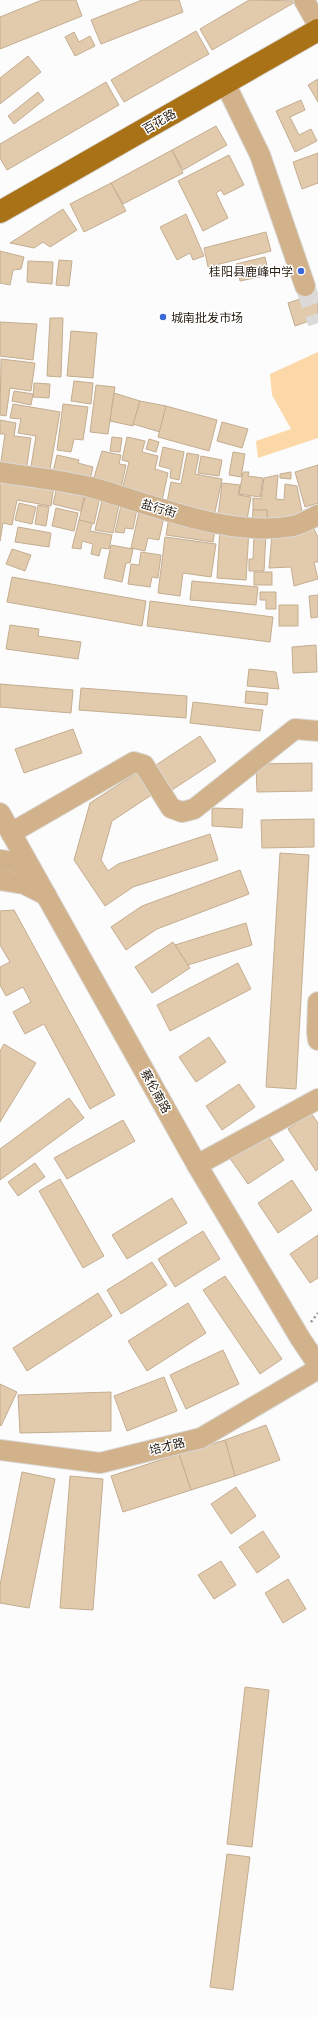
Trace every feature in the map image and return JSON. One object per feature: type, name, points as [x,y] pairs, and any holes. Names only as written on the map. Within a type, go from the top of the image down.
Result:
[{"type":"main road","name":"百花路","points":[[0,212],[318,30]]},
{"type":"street","points":[[304,0],[318,25]]},
{"type":"street","points":[[225,83],[260,155],[305,286]]},
{"type":"street","name":"盐行街","points":[[0,472],[89,487],[170,512],[221,524],[269,529],[294,526],[318,516]]},
{"type":"street","points":[[11,833],[134,762],[144,765],[171,808],[182,812],[194,809],[295,729],[318,731]]},
{"type":"street","name":"蔡伦南路","points":[[0,813],[197,1165],[300,1338],[318,1364]]},
{"type":"street","points":[[0,860],[20,863],[30,867]]},
{"type":"street","points":[[0,880],[24,884],[46,895]]},
{"type":"street","points":[[318,1002],[316,1032],[318,1040]]},
{"type":"street","points":[[197,1165],[318,1099]]},
{"type":"street","name":"培才路","points":[[0,1450],[100,1463],[201,1438],[318,1369]]},
{"type":"shaded area","points":[[318,352],[318,438],[258,458],[256,441],[291,429],[272,395],[270,374]]},
{"type":"building","points":[[42,0],[76,0],[82,16],[0,49],[0,17]]},
{"type":"building","points":[[142,0],[179,0],[183,12],[101,44],[91,20]]},
{"type":"building","points":[[249,0],[297,1],[212,50],[200,29]]},
{"type":"building","points":[[196,31],[209,54],[124,102],[111,80]]},
{"type":"building","points":[[74,32],[79,42],[90,36],[95,46],[75,56],[65,37]]},
{"type":"building","points":[[28,56],[41,72],[0,104],[0,78]]},
{"type":"building","points":[[318,79],[318,102],[308,85]]},
{"type":"building","points":[[106,82],[119,105],[7,170],[0,158],[0,144]]},
{"type":"building","points":[[38,92],[44,100],[14,124],[8,116]]},
{"type":"building","points":[[301,100],[305,110],[290,117],[299,135],[311,129],[317,141],[295,152],[276,111]]},
{"type":"building","points":[[216,126],[227,145],[183,170],[172,150]]},
{"type":"building","points":[[172,150],[183,173],[123,204],[111,183]]},
{"type":"building","points":[[318,153],[318,183],[302,189],[293,162]]},
{"type":"building","points":[[229,155],[244,185],[224,195],[221,190],[216,193],[228,218],[203,231],[178,181]]},
{"type":"building","points":[[111,183],[126,211],[84,232],[70,204]]},
{"type":"building","points":[[63,209],[77,230],[50,247],[43,242],[34,248],[10,243]]},
{"type":"building","points":[[186,214],[204,256],[193,260],[190,253],[177,260],[160,227]]},
{"type":"building","points":[[266,232],[271,251],[208,267],[204,248]]},
{"type":"building","points":[[0,251],[24,257],[21,269],[13,270],[10,285],[0,283]]},
{"type":"building","points":[[265,257],[269,275],[240,281],[236,264]]},
{"type":"building","points":[[59,260],[72,261],[69,286],[56,285]]},
{"type":"building","points":[[28,261],[53,262],[52,284],[27,282]]},
{"type":"building","points":[[318,293],[318,318],[295,326],[288,303]]},
{"type":"building","points":[[50,318],[63,318],[61,377],[47,376]]},
{"type":"building","points":[[0,322],[37,324],[33,360],[0,356]]},
{"type":"building","points":[[71,331],[97,333],[93,378],[67,376]]},
{"type":"building","points":[[1,359],[35,363],[31,391],[10,388],[6,416],[0,415]]},
{"type":"building","points":[[74,381],[93,383],[91,404],[71,401]]},
{"type":"building","points":[[34,383],[50,384],[49,398],[33,397]]},
{"type":"building","points":[[96,385],[115,387],[108,434],[90,432]]},
{"type":"building","points":[[14,391],[33,394],[31,405],[12,401]]},
{"type":"building","points":[[114,393],[140,401],[133,426],[110,421]]},
{"type":"building","points":[[140,401],[166,406],[160,432],[133,424]]},
{"type":"building","points":[[13,404],[60,412],[49,475],[30,472],[36,436],[18,433],[21,419],[10,418]]},
{"type":"building","points":[[63,404],[88,407],[83,440],[74,439],[71,452],[57,450]]},
{"type":"building","points":[[166,406],[217,420],[209,451],[158,437]]},
{"type":"building","points":[[0,420],[16,423],[14,436],[31,438],[26,472],[0,468],[5,434],[0,434]]},
{"type":"building","points":[[222,422],[248,429],[242,448],[217,441]]},
{"type":"building","points":[[112,437],[122,438],[120,452],[110,451]]},
{"type":"building","points":[[127,437],[145,441],[142,452],[158,456],[155,469],[168,473],[161,505],[121,495],[129,462],[122,460]]},
{"type":"building","points":[[149,439],[159,442],[156,452],[146,449]]},
{"type":"building","points":[[163,447],[184,452],[179,480],[170,478],[171,469],[159,466]]},
{"type":"building","points":[[102,451],[121,455],[119,464],[126,465],[120,493],[91,487]]},
{"type":"building","points":[[233,452],[245,454],[241,477],[229,475]]},
{"type":"building","points":[[187,453],[199,455],[195,474],[222,479],[214,517],[166,507],[171,482],[181,484]]},
{"type":"building","points":[[57,455],[79,460],[78,463],[93,467],[89,484],[52,476]]},
{"type":"building","points":[[201,456],[222,460],[219,476],[198,473]]},
{"type":"building","points":[[318,465],[318,503],[305,507],[295,472]]},
{"type":"building","points":[[243,472],[249,472],[248,476],[263,478],[260,497],[239,494]]},
{"type":"building","points":[[291,472],[291,479],[280,478],[280,474]]},
{"type":"building","points":[[278,475],[276,499],[284,500],[285,484],[297,486],[303,517],[267,524],[267,510],[253,510],[253,498],[261,499],[264,478]]},
{"type":"building","points":[[0,476],[54,485],[51,506],[17,500],[12,525],[3,523],[0,541]]},
{"type":"building","points":[[58,482],[86,489],[81,511],[53,504]]},
{"type":"building","points":[[222,483],[240,485],[238,495],[251,497],[247,520],[218,516]]},
{"type":"building","points":[[86,493],[100,497],[94,524],[79,520]]},
{"type":"building","points":[[103,496],[120,500],[113,533],[95,530]]},
{"type":"building","points":[[122,501],[138,504],[133,529],[125,528],[124,533],[115,532]]},
{"type":"building","points":[[19,503],[36,507],[32,524],[15,520]]},
{"type":"building","points":[[38,505],[49,507],[46,526],[35,524]]},
{"type":"building","points":[[140,507],[165,512],[159,540],[148,538],[145,551],[131,548]]},
{"type":"building","points":[[56,508],[78,513],[74,531],[52,526]]},
{"type":"building","points":[[253,510],[267,510],[267,524],[252,523]]},
{"type":"building","points":[[169,517],[216,524],[213,542],[166,535]]},
{"type":"building","points":[[79,520],[92,523],[90,531],[112,535],[109,549],[101,548],[99,556],[91,554],[93,544],[82,541],[81,549],[72,548]]},
{"type":"building","points":[[312,525],[318,537],[318,562],[314,562],[318,579],[294,586],[291,567],[269,568],[272,534]]},
{"type":"building","points":[[18,527],[51,533],[49,547],[15,542]]},
{"type":"building","points":[[220,528],[249,529],[246,580],[217,578]]},
{"type":"building","points":[[254,533],[266,533],[264,571],[249,571],[249,559],[253,559]]},
{"type":"building","points":[[165,537],[216,544],[211,577],[183,573],[180,596],[158,593]]},
{"type":"building","points":[[111,545],[133,549],[130,563],[126,563],[122,582],[104,578]]},
{"type":"building","points":[[12,549],[31,555],[25,571],[6,564]]},
{"type":"building","points":[[141,552],[161,555],[158,578],[152,577],[150,587],[128,584],[131,564],[139,565]]},
{"type":"building","points":[[254,572],[272,572],[272,585],[254,585]]},
{"type":"building","points":[[12,577],[146,601],[142,626],[7,602]]},
{"type":"building","points":[[192,581],[258,587],[256,605],[190,600]]},
{"type":"building","points":[[260,592],[276,592],[276,609],[266,609],[266,600],[260,600]]},
{"type":"building","points":[[318,595],[318,617],[311,618],[309,596]]},
{"type":"building","points":[[150,601],[273,617],[270,642],[147,626]]},
{"type":"building","points":[[279,605],[298,605],[298,626],[279,626]]},
{"type":"building","points":[[10,625],[39,629],[38,636],[81,642],[78,659],[6,649]]},
{"type":"building","points":[[316,645],[317,672],[293,673],[292,647]]},
{"type":"building","points":[[249,669],[276,672],[279,689],[247,686]]},
{"type":"building","points":[[0,684],[73,690],[71,713],[0,707]]},
{"type":"building","points":[[81,688],[187,696],[186,718],[79,710]]},
{"type":"building","points":[[246,691],[268,693],[267,705],[245,703]]},
{"type":"building","points":[[193,702],[263,710],[260,731],[190,723]]},
{"type":"building","points":[[73,729],[82,753],[24,773],[15,749]]},
{"type":"building","points":[[200,736],[216,761],[169,792],[153,767]]},
{"type":"building","points":[[312,763],[312,791],[257,792],[256,764]]},
{"type":"building","points":[[141,770],[156,792],[112,821],[101,860],[108,871],[118,864],[210,834],[218,860],[133,887],[105,906],[74,860],[90,803]]},
{"type":"building","points":[[212,808],[243,809],[242,828],[212,826]]},
{"type":"building","points":[[314,819],[314,847],[262,848],[261,820]]},
{"type":"building","points":[[280,853],[309,855],[296,1089],[266,1087]]},
{"type":"building","points":[[240,870],[249,894],[157,929],[126,950],[111,927],[142,906]]},
{"type":"building","points":[[14,910],[115,1095],[90,1109],[44,1024],[25,1034],[13,1012],[31,1002],[23,987],[6,996],[0,985],[0,967],[10,962],[0,945],[0,911]]},
{"type":"building","points":[[246,923],[252,945],[188,965],[175,945]]},
{"type":"building","points":[[173,942],[190,968],[152,993],[135,967]]},
{"type":"building","points":[[238,963],[251,989],[170,1031],[157,1005]]},
{"type":"building","points":[[209,1037],[226,1062],[196,1082],[179,1057]]},
{"type":"building","points":[[4,1044],[36,1063],[0,1122],[0,1051]]},
{"type":"building","points":[[239,1084],[255,1107],[222,1130],[206,1106]]},
{"type":"building","points":[[69,1098],[84,1118],[0,1180],[0,1149]]},
{"type":"building","points":[[311,1113],[318,1123],[318,1169],[316,1171],[288,1129]]},
{"type":"building","points":[[123,1120],[135,1141],[67,1179],[54,1158]]},
{"type":"building","points":[[266,1133],[284,1160],[248,1184],[229,1157]]},
{"type":"building","points":[[35,1163],[45,1177],[18,1196],[8,1182]]},
{"type":"building","points":[[60,1179],[104,1256],[83,1268],[39,1191]]},
{"type":"building","points":[[292,1180],[312,1210],[278,1233],[258,1203]]},
{"type":"building","points":[[172,1198],[187,1223],[127,1259],[112,1235]]},
{"type":"building","points":[[203,1231],[220,1259],[175,1287],[158,1259]]},
{"type":"building","points":[[318,1235],[318,1278],[310,1283],[290,1254]]},
{"type":"building","points":[[152,1262],[167,1285],[121,1314],[107,1290]]},
{"type":"building","points":[[225,1276],[282,1359],[260,1374],[203,1290]]},
{"type":"building","points":[[98,1293],[112,1316],[27,1371],[13,1348]]},
{"type":"building","points":[[188,1303],[206,1333],[147,1371],[128,1341]]},
{"type":"building","points":[[223,1350],[239,1384],[186,1409],[170,1375]]},
{"type":"building","points":[[164,1377],[177,1411],[127,1431],[114,1396]]},
{"type":"building","points":[[0,1384],[17,1392],[1,1426],[0,1425]]},
{"type":"building","points":[[111,1392],[111,1431],[20,1433],[18,1395]]},
{"type":"building","points":[[266,1425],[280,1460],[235,1476],[225,1440]]},
{"type":"building","points":[[225,1440],[235,1476],[191,1490],[179,1454]]},
{"type":"building","points":[[179,1454],[191,1490],[123,1512],[111,1476]]},
{"type":"building","points":[[22,1472],[55,1479],[29,1608],[0,1603],[0,1585]]},
{"type":"building","points":[[70,1476],[103,1479],[93,1610],[60,1608]]},
{"type":"building","points":[[236,1487],[256,1516],[231,1534],[211,1504]]},
{"type":"building","points":[[263,1531],[280,1557],[257,1573],[239,1547]]},
{"type":"building","points":[[221,1561],[236,1585],[214,1599],[198,1575]]},
{"type":"building","points":[[288,1579],[306,1609],[283,1623],[265,1593]]},
{"type":"building","points":[[245,1687],[269,1690],[252,1847],[227,1844]]},
{"type":"building","points":[[227,1854],[250,1857],[233,1990],[210,1987]]},
{"type":"tunnel","points":[[305,286],[318,323]]},
{"type":"place","name":"桂阳县鹿峰中学","points":[[301,271]]},
{"type":"place","name":"城南批发市场","points":[[163,317]]}]
